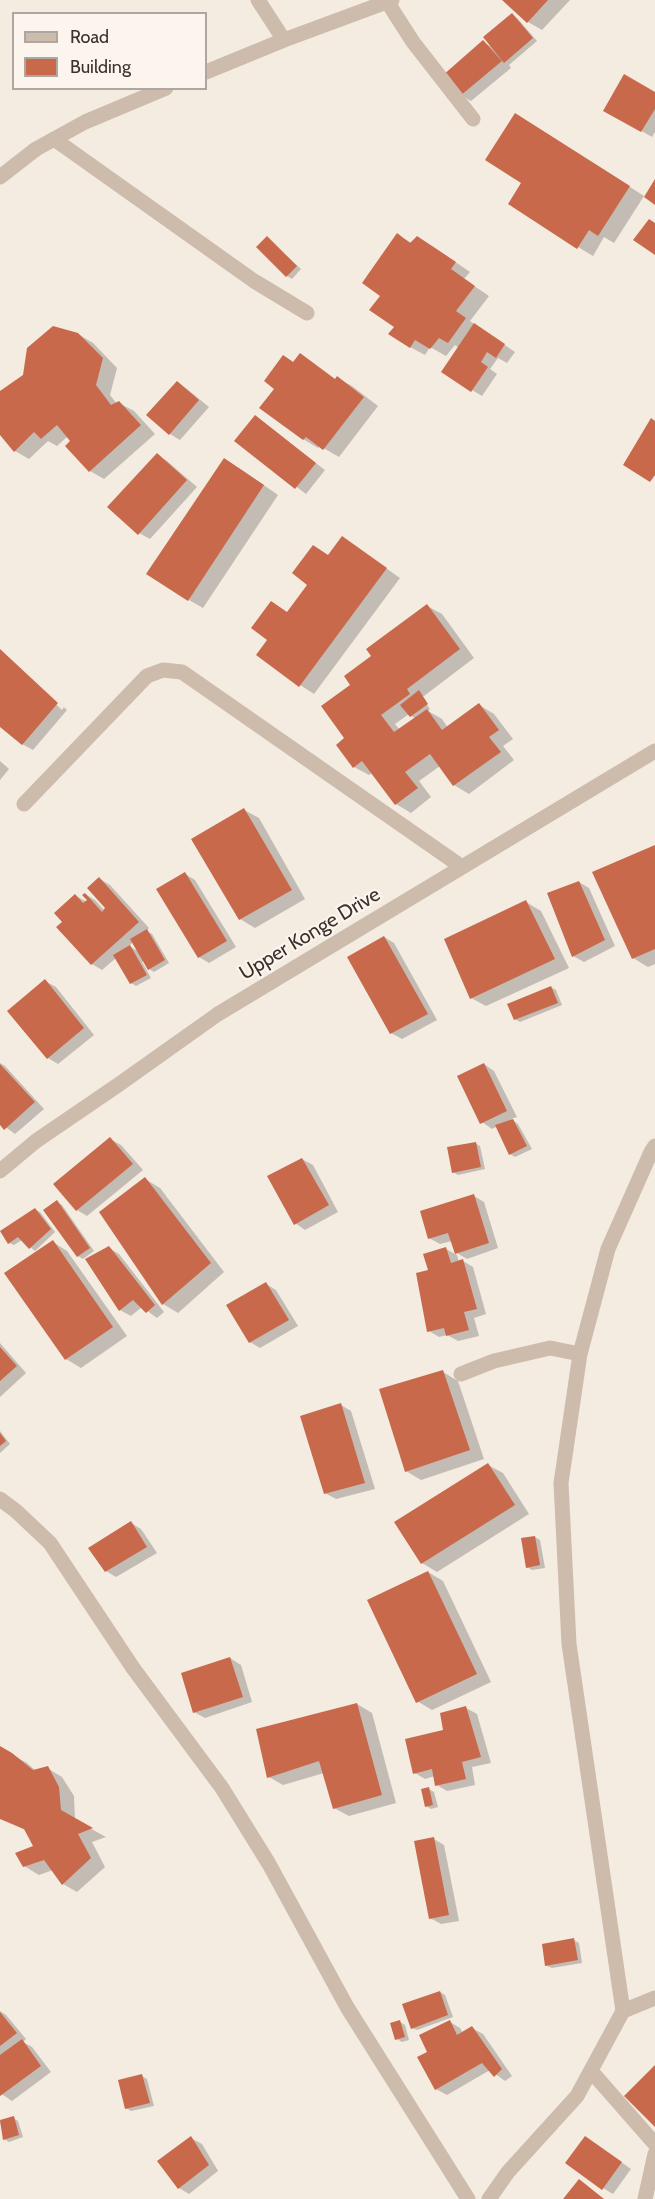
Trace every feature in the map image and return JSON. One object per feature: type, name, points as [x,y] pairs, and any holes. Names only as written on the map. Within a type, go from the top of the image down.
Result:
[{"type":"street","points":[[258,0],[284,40]]},
{"type":"street","points":[[207,72],[390,1],[413,42],[473,119]]},
{"type":"street","points":[[0,177],[36,149],[85,122],[161,90]]},
{"type":"street","points":[[54,139],[254,281],[307,314]]},
{"type":"street","points":[[24,804],[147,675],[164,670],[182,672],[462,867]]},
{"type":"street","name":"Upper Konge Drive","points":[[0,1171],[36,1140],[218,1014],[655,751]]},
{"type":"street","points":[[489,2199],[508,2172],[578,2096],[623,2011],[569,1644],[561,1483],[580,1354],[608,1249],[655,1146]]},
{"type":"street","points":[[461,1374],[494,1361],[550,1348],[580,1354]]},
{"type":"street","points":[[0,1499],[50,1544],[133,1668],[222,1788],[269,1864],[347,2007],[468,2199]]},
{"type":"street","points":[[623,2011],[655,1998]]},
{"type":"street","points":[[591,2071],[655,2144]]},
{"type":"street","points":[[645,2199],[655,2154]]},
{"type":"building","points":[[502,0],[548,0],[527,23]]},
{"type":"building","points":[[512,13],[533,38],[504,63],[483,37]]},
{"type":"building","points":[[483,40],[502,61],[460,96],[442,76]]},
{"type":"building","points":[[624,74],[655,92],[655,109],[641,132],[603,111]]},
{"type":"building","points":[[515,113],[630,186],[598,236],[589,230],[577,249],[508,204],[521,183],[485,160]]},
{"type":"building","points":[[655,179],[655,205],[644,197]]},
{"type":"building","points":[[649,219],[655,223],[655,255],[633,240]]},
{"type":"building","points":[[397,233],[410,243],[417,236],[456,262],[451,269],[475,286],[456,311],[466,318],[448,343],[439,338],[430,349],[415,340],[410,348],[388,334],[394,327],[369,310],[380,296],[362,283]]},
{"type":"building","points":[[267,236],[297,266],[286,277],[256,247]]},
{"type":"building","points":[[474,323],[505,344],[496,358],[487,352],[481,362],[488,367],[471,392],[441,372]]},
{"type":"building","points":[[53,326],[78,333],[103,358],[96,385],[111,405],[119,401],[141,425],[89,472],[65,446],[70,441],[57,425],[41,439],[34,432],[14,452],[0,435],[0,391],[23,375],[27,348]]},
{"type":"building","points":[[300,353],[335,379],[337,376],[364,397],[323,450],[306,437],[303,440],[259,408],[274,389],[264,381],[283,355],[293,362]]},
{"type":"building","points":[[177,381],[199,400],[169,435],[146,415]]},
{"type":"building","points":[[255,415],[316,463],[295,489],[234,441]]},
{"type":"building","points":[[651,418],[655,421],[655,475],[650,482],[623,465]]},
{"type":"building","points":[[157,453],[187,480],[138,535],[107,507]]},
{"type":"building","points":[[224,458],[264,485],[188,601],[146,574]]},
{"type":"building","points":[[342,536],[387,568],[299,687],[256,655],[267,640],[251,628],[271,601],[287,612],[307,585],[292,573],[313,545],[328,555]]},
{"type":"building","points":[[427,604],[460,649],[407,689],[410,694],[381,715],[394,732],[427,709],[442,730],[479,703],[499,730],[489,737],[501,752],[453,786],[430,754],[405,772],[418,788],[395,805],[362,761],[353,768],[336,745],[344,738],[321,706],[350,685],[344,676],[371,656],[366,649]]},
{"type":"building","points":[[0,649],[58,703],[22,745],[0,727]]},
{"type":"building","points":[[419,690],[428,704],[410,717],[400,705]]},
{"type":"building","points":[[244,808],[292,890],[239,920],[191,839]]},
{"type":"building","points":[[655,845],[655,949],[632,959],[592,872]]},
{"type":"building","points":[[185,872],[227,941],[198,958],[156,889]]},
{"type":"building","points":[[99,877],[139,922],[91,965],[56,927],[62,922],[54,913],[75,894],[83,903],[87,900],[82,895],[85,893],[102,912],[105,908],[87,888]]},
{"type":"building","points":[[579,881],[605,940],[572,957],[547,893]]},
{"type":"building","points":[[526,900],[555,959],[470,999],[444,939]]},
{"type":"building","points":[[147,929],[165,960],[148,970],[130,939]]},
{"type":"building","points":[[384,936],[428,1014],[390,1034],[347,957]]},
{"type":"building","points":[[130,945],[147,975],[130,984],[113,955]]},
{"type":"building","points":[[45,979],[84,1028],[47,1059],[7,1011]]},
{"type":"building","points":[[551,986],[558,1003],[514,1020],[507,1004]]},
{"type":"building","points":[[484,1063],[507,1111],[480,1124],[457,1076]]},
{"type":"building","points":[[0,1064],[35,1102],[4,1130],[0,1125]]},
{"type":"building","points":[[513,1119],[527,1146],[509,1155],[495,1125]]},
{"type":"building","points":[[110,1137],[133,1164],[76,1211],[53,1184]]},
{"type":"building","points":[[476,1142],[481,1167],[452,1173],[447,1147]]},
{"type":"building","points":[[302,1158],[329,1205],[294,1225],[267,1176]]},
{"type":"building","points":[[145,1177],[211,1263],[162,1305],[99,1212]]},
{"type":"building","points":[[474,1194],[489,1243],[455,1254],[448,1233],[428,1239],[420,1211]]},
{"type":"building","points":[[57,1200],[90,1248],[77,1257],[43,1210]]},
{"type":"building","points":[[35,1208],[51,1229],[29,1249],[18,1237],[8,1244],[0,1231]]},
{"type":"building","points":[[53,1240],[113,1327],[65,1360],[4,1273]]},
{"type":"building","points":[[109,1246],[155,1305],[146,1313],[133,1300],[119,1311],[85,1259]]},
{"type":"building","points":[[446,1247],[451,1263],[463,1259],[477,1309],[464,1312],[469,1330],[446,1336],[444,1328],[427,1332],[416,1273],[428,1270],[423,1254]]},
{"type":"building","points":[[266,1282],[289,1320],[249,1343],[226,1305]]},
{"type":"building","points":[[0,1347],[17,1366],[0,1381]]},
{"type":"building","points":[[443,1370],[470,1450],[405,1472],[379,1389]]},
{"type":"building","points":[[341,1403],[365,1483],[324,1494],[300,1416]]},
{"type":"building","points":[[0,1433],[6,1441],[0,1446]]},
{"type":"building","points":[[488,1463],[515,1505],[421,1564],[394,1522]]},
{"type":"building","points":[[131,1521],[147,1547],[105,1572],[88,1548]]},
{"type":"building","points":[[535,1536],[540,1565],[526,1568],[521,1538]]},
{"type":"building","points":[[428,1571],[477,1674],[416,1703],[367,1600]]},
{"type":"building","points":[[230,1657],[243,1697],[193,1713],[181,1673]]},
{"type":"building","points":[[357,1703],[382,1795],[333,1809],[319,1761],[267,1778],[256,1729]]},
{"type":"building","points":[[466,1706],[481,1757],[462,1762],[466,1779],[435,1786],[432,1769],[413,1774],[405,1739],[443,1730],[440,1713]]},
{"type":"building","points":[[0,1746],[33,1770],[48,1766],[59,1787],[61,1810],[93,1828],[78,1834],[91,1858],[62,1885],[44,1860],[23,1867],[15,1853],[33,1846],[24,1829],[0,1819]]},
{"type":"building","points":[[429,1787],[433,1805],[425,1807],[421,1789]]},
{"type":"building","points":[[434,1837],[449,1915],[429,1919],[414,1841]]},
{"type":"building","points":[[574,1938],[578,1960],[545,1966],[542,1944]]},
{"type":"building","points":[[440,1991],[448,2015],[411,2029],[402,2004]]},
{"type":"building","points":[[0,2012],[17,2033],[0,2046]]},
{"type":"building","points":[[400,2020],[405,2037],[395,2040],[390,2023]]},
{"type":"building","points":[[450,2020],[457,2035],[472,2026],[502,2069],[494,2077],[482,2063],[435,2090],[417,2057],[427,2052],[419,2035]]},
{"type":"building","points":[[22,2039],[41,2066],[0,2096],[0,2055]]},
{"type":"building","points":[[655,2065],[655,2127],[624,2096]]},
{"type":"building","points":[[142,2074],[150,2103],[125,2109],[118,2080]]},
{"type":"building","points":[[14,2116],[19,2135],[3,2140],[0,2120]]},
{"type":"building","points":[[191,2136],[209,2165],[178,2189],[157,2161]]},
{"type":"building","points":[[585,2136],[622,2162],[602,2190],[565,2163]]},
{"type":"building","points":[[579,2179],[604,2199],[563,2199]]}]
